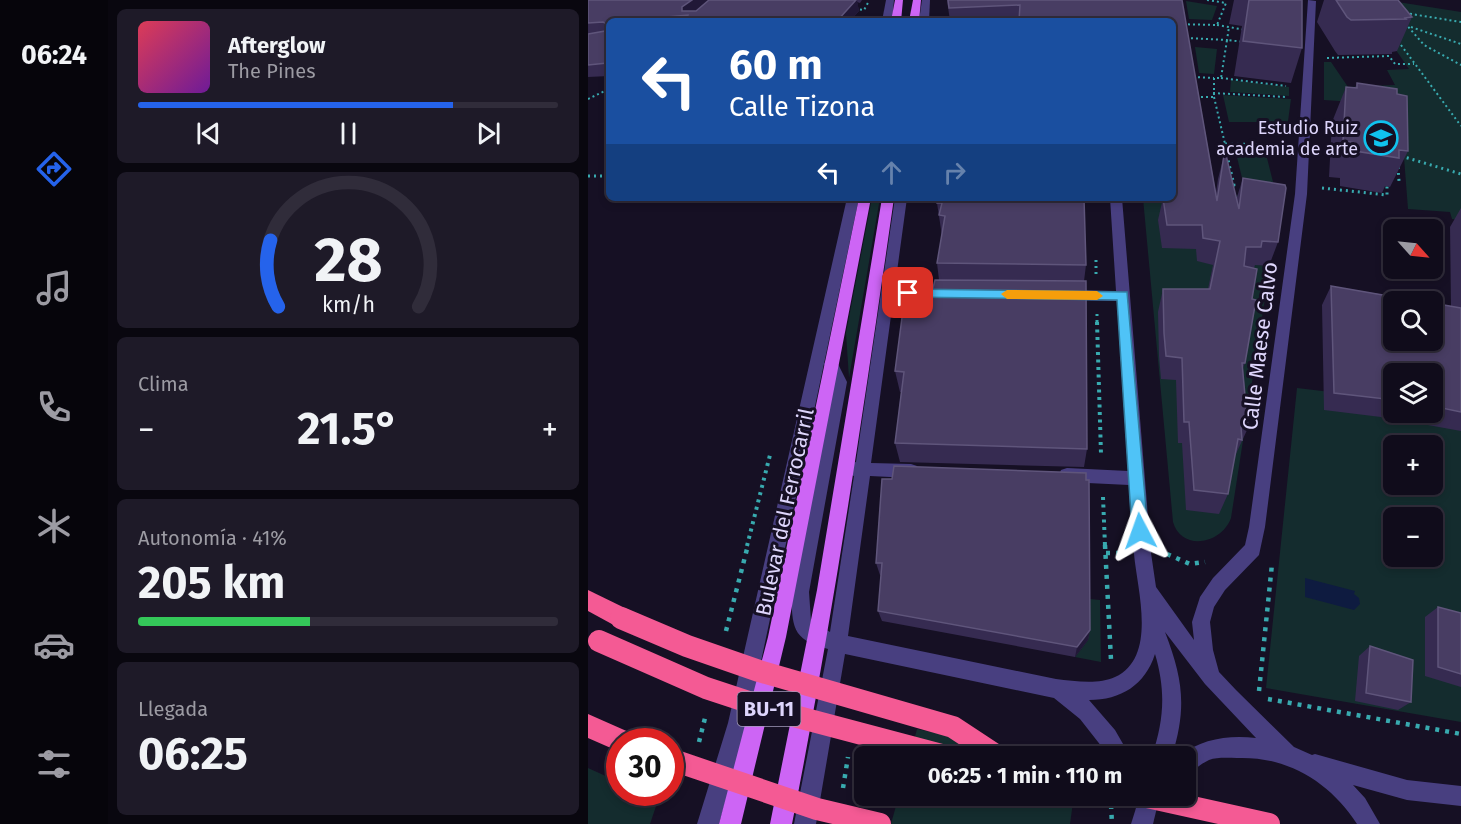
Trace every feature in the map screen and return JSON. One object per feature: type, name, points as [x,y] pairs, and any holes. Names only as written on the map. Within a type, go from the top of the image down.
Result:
[{"type":"highway","points":[[588,600],[621,618],[687,646],[759,671],[953,727],[982,746]]},
{"type":"highway","name":"BU-11","points":[[594,638],[706,688],[768,709],[907,746]]},
{"type":"highway","points":[[588,726],[606,734]]},
{"type":"highway","points":[[684,764],[817,809],[880,824]]},
{"type":"highway","points":[[1189,806],[1269,824]]},
{"type":"main road","points":[[896,18],[899,0]]},
{"type":"main road","points":[[914,18],[917,0]]},
{"type":"main road","name":"Bulevar del Ferrocarril","points":[[730,824],[777,637],[864,201]]},
{"type":"main road","points":[[886,293],[888,201]]},
{"type":"main road","points":[[781,824],[828,640],[861,470]]},
{"type":"street","points":[[887,18],[890,0]]},
{"type":"street","points":[[924,18],[926,0]]},
{"type":"street","name":"Calle Maese Calvo","points":[[1211,676],[1204,650],[1201,622],[1206,603],[1219,584],[1253,549],[1257,526],[1301,194],[1312,1]]},
{"type":"street","name":"Bulevar del Ferrocarril","points":[[708,824],[738,723],[852,201]]},
{"type":"street","points":[[901,201],[861,470],[922,471]]},
{"type":"street","points":[[1116,201],[1142,553],[1152,621],[1165,656],[1173,689],[1170,731],[1165,746]]},
{"type":"street","points":[[1050,295],[1123,296]]},
{"type":"street","name":"Bulevar del Ferrocarril","points":[[828,640],[802,626],[800,592],[840,382],[831,364]]},
{"type":"street","points":[[1053,475],[1136,478]]},
{"type":"street","points":[[1147,588],[1166,619],[1211,676],[1255,725],[1287,753]]},
{"type":"street","points":[[805,824],[828,640],[1056,689],[1086,692],[1113,689],[1133,677],[1143,663],[1150,646],[1152,621]]},
{"type":"street","points":[[1056,689],[1076,700],[1094,718],[1112,746]]},
{"type":"street","points":[[1196,758],[1209,750],[1244,746],[1287,753],[1311,763],[1407,790],[1461,795]]},
{"type":"street","points":[[1311,763],[1344,792],[1370,824]]},
{"type":"street","points":[[1142,824],[1144,806]]},
{"type":"path","points":[[856,6],[854,9],[864,10],[869,0]]},
{"type":"path","points":[[1207,0],[1226,3],[1217,26]]},
{"type":"path","points":[[1395,12],[1461,22]]},
{"type":"path","points":[[1181,16],[1187,48]]},
{"type":"path","points":[[1401,19],[1424,45],[1461,64]]},
{"type":"path","points":[[1176,24],[1229,27],[1252,31]]},
{"type":"path","points":[[1408,26],[1461,44]]},
{"type":"path","points":[[1221,78],[1229,27]]},
{"type":"path","points":[[1394,35],[1459,120],[1461,126]]},
{"type":"path","points":[[1185,38],[1247,42]]},
{"type":"path","points":[[1320,58],[1389,56],[1395,64],[1415,64]]},
{"type":"path","points":[[1190,67],[1192,77],[1296,87]]},
{"type":"path","points":[[1214,78],[1214,95],[1233,183]]},
{"type":"path","points":[[588,99],[606,90]]},
{"type":"path","points":[[1194,97],[1214,95],[1296,98]]},
{"type":"path","points":[[1225,144],[1291,145]]},
{"type":"path","points":[[1399,181],[1398,155],[1461,174]]},
{"type":"path","points":[[588,176],[606,176]]},
{"type":"path","points":[[1224,184],[1243,183]]},
{"type":"path","points":[[1314,188],[1387,195],[1387,186]]},
{"type":"path","points":[[1097,309],[1101,456]]},
{"type":"path","points":[[1103,493],[1111,663]]},
{"type":"path","points":[[1106,553],[1117,553]]},
{"type":"path","points":[[1166,553],[1190,564],[1203,563],[1211,559]]},
{"type":"path","points":[[1272,563],[1259,693],[1279,702],[1461,734]]},
{"type":"path","points":[[697,752],[708,707]]},
{"type":"path","points":[[1111,806],[1112,824]]},
{"type":"green space","points":[[1385,0],[1461,12],[1461,220],[1452,219],[1450,212],[1408,209],[1400,105],[1324,100],[1324,62],[1331,62],[1348,87],[1395,85],[1387,70],[1409,69],[1378,24]]},
{"type":"green space","points":[[1186,1],[1217,6],[1212,20],[1189,19]]},
{"type":"green space","points":[[1195,47],[1217,49],[1214,74],[1199,73]]},
{"type":"green space","points":[[1231,80],[1289,87],[1289,96],[1230,92]]},
{"type":"green space","points":[[1223,95],[1291,99],[1286,136],[1262,136],[1258,122],[1229,122]]},
{"type":"green space","points":[[1236,153],[1266,154],[1273,182],[1243,182]]},
{"type":"green space","points":[[1176,191],[1245,196],[1208,261],[1270,266],[1231,518],[1219,534],[1201,541],[1192,541],[1184,537],[1177,531],[1173,522],[1143,201],[1176,201]]},
{"type":"green space","points":[[871,201],[879,201],[849,378],[846,333]]},
{"type":"green space","points":[[1297,388],[1356,395],[1383,407],[1383,423],[1443,423],[1443,412],[1461,412],[1461,722],[1266,688]]},
{"type":"green space","points":[[1089,599],[1100,600],[1101,662],[1075,657],[1088,640]]},
{"type":"green space","points":[[917,729],[997,746],[913,746]]},
{"type":"green space","points":[[588,768],[606,776],[606,806],[656,806],[650,824],[588,824]]},
{"type":"green space","points":[[896,806],[1072,806],[1070,824],[891,824]]},
{"type":"water","points":[[1305,578],[1355,591],[1354,594],[1359,598],[1360,604],[1354,610],[1305,597]]},
{"type":"building","points":[[588,0],[692,0],[682,7],[682,11],[696,11],[709,0],[856,0],[840,18],[688,18],[688,15],[606,18],[606,24],[603,22],[588,23]]},
{"type":"building","points":[[948,0],[1182,0],[1217,201],[1224,155],[1226,155],[1239,209],[1243,178],[1285,185],[1286,188],[1278,242],[1262,241],[1261,247],[1246,247],[1244,266],[1257,269],[1252,299],[1256,300],[1245,363],[1242,363],[1248,428],[1241,427],[1242,440],[1238,439],[1228,494],[1194,490],[1189,422],[1184,422],[1182,358],[1166,356],[1163,289],[1210,289],[1220,241],[1203,238],[1202,225],[1167,225],[1163,201],[1176,201],[1176,18],[1019,18],[1020,5],[949,8]]},
{"type":"building","points":[[1249,0],[1302,0],[1302,48],[1243,41]]},
{"type":"building","points":[[1336,0],[1398,0],[1412,17],[1351,20]]},
{"type":"building","points":[[606,24],[606,63],[588,65],[588,34],[605,31]]},
{"type":"building","points":[[1357,83],[1397,89],[1397,94],[1407,96],[1408,151],[1399,150],[1399,158],[1355,151],[1355,143],[1343,141],[1346,87],[1357,88]]},
{"type":"building","points":[[937,201],[1084,201],[1086,265],[937,263],[945,216],[939,215],[942,203],[937,203]]},
{"type":"building","points":[[935,280],[1086,281],[1087,449],[895,443],[904,372],[895,371],[906,287],[933,288]]},
{"type":"building","points":[[1331,286],[1383,295],[1383,351],[1443,351],[1443,305],[1461,308],[1461,412],[1443,408],[1443,363],[1383,363],[1383,399],[1334,393]]},
{"type":"building","points":[[894,466],[1086,473],[1086,480],[1089,480],[1090,630],[1077,647],[878,611],[882,563],[876,563],[882,479],[892,479]]},
{"type":"building","points":[[1438,607],[1461,613],[1461,674],[1438,667]]},
{"type":"building","points":[[1370,646],[1413,660],[1411,702],[1366,693]]},
{"type":"slow traffic","points":[[1007,294],[1097,296]]},
{"type":"place","name":"Estudio Ruiz academia de arte","points":[[1381,138]]},
{"type":"route","points":[[908,293],[1123,296],[1140,531]]}]
